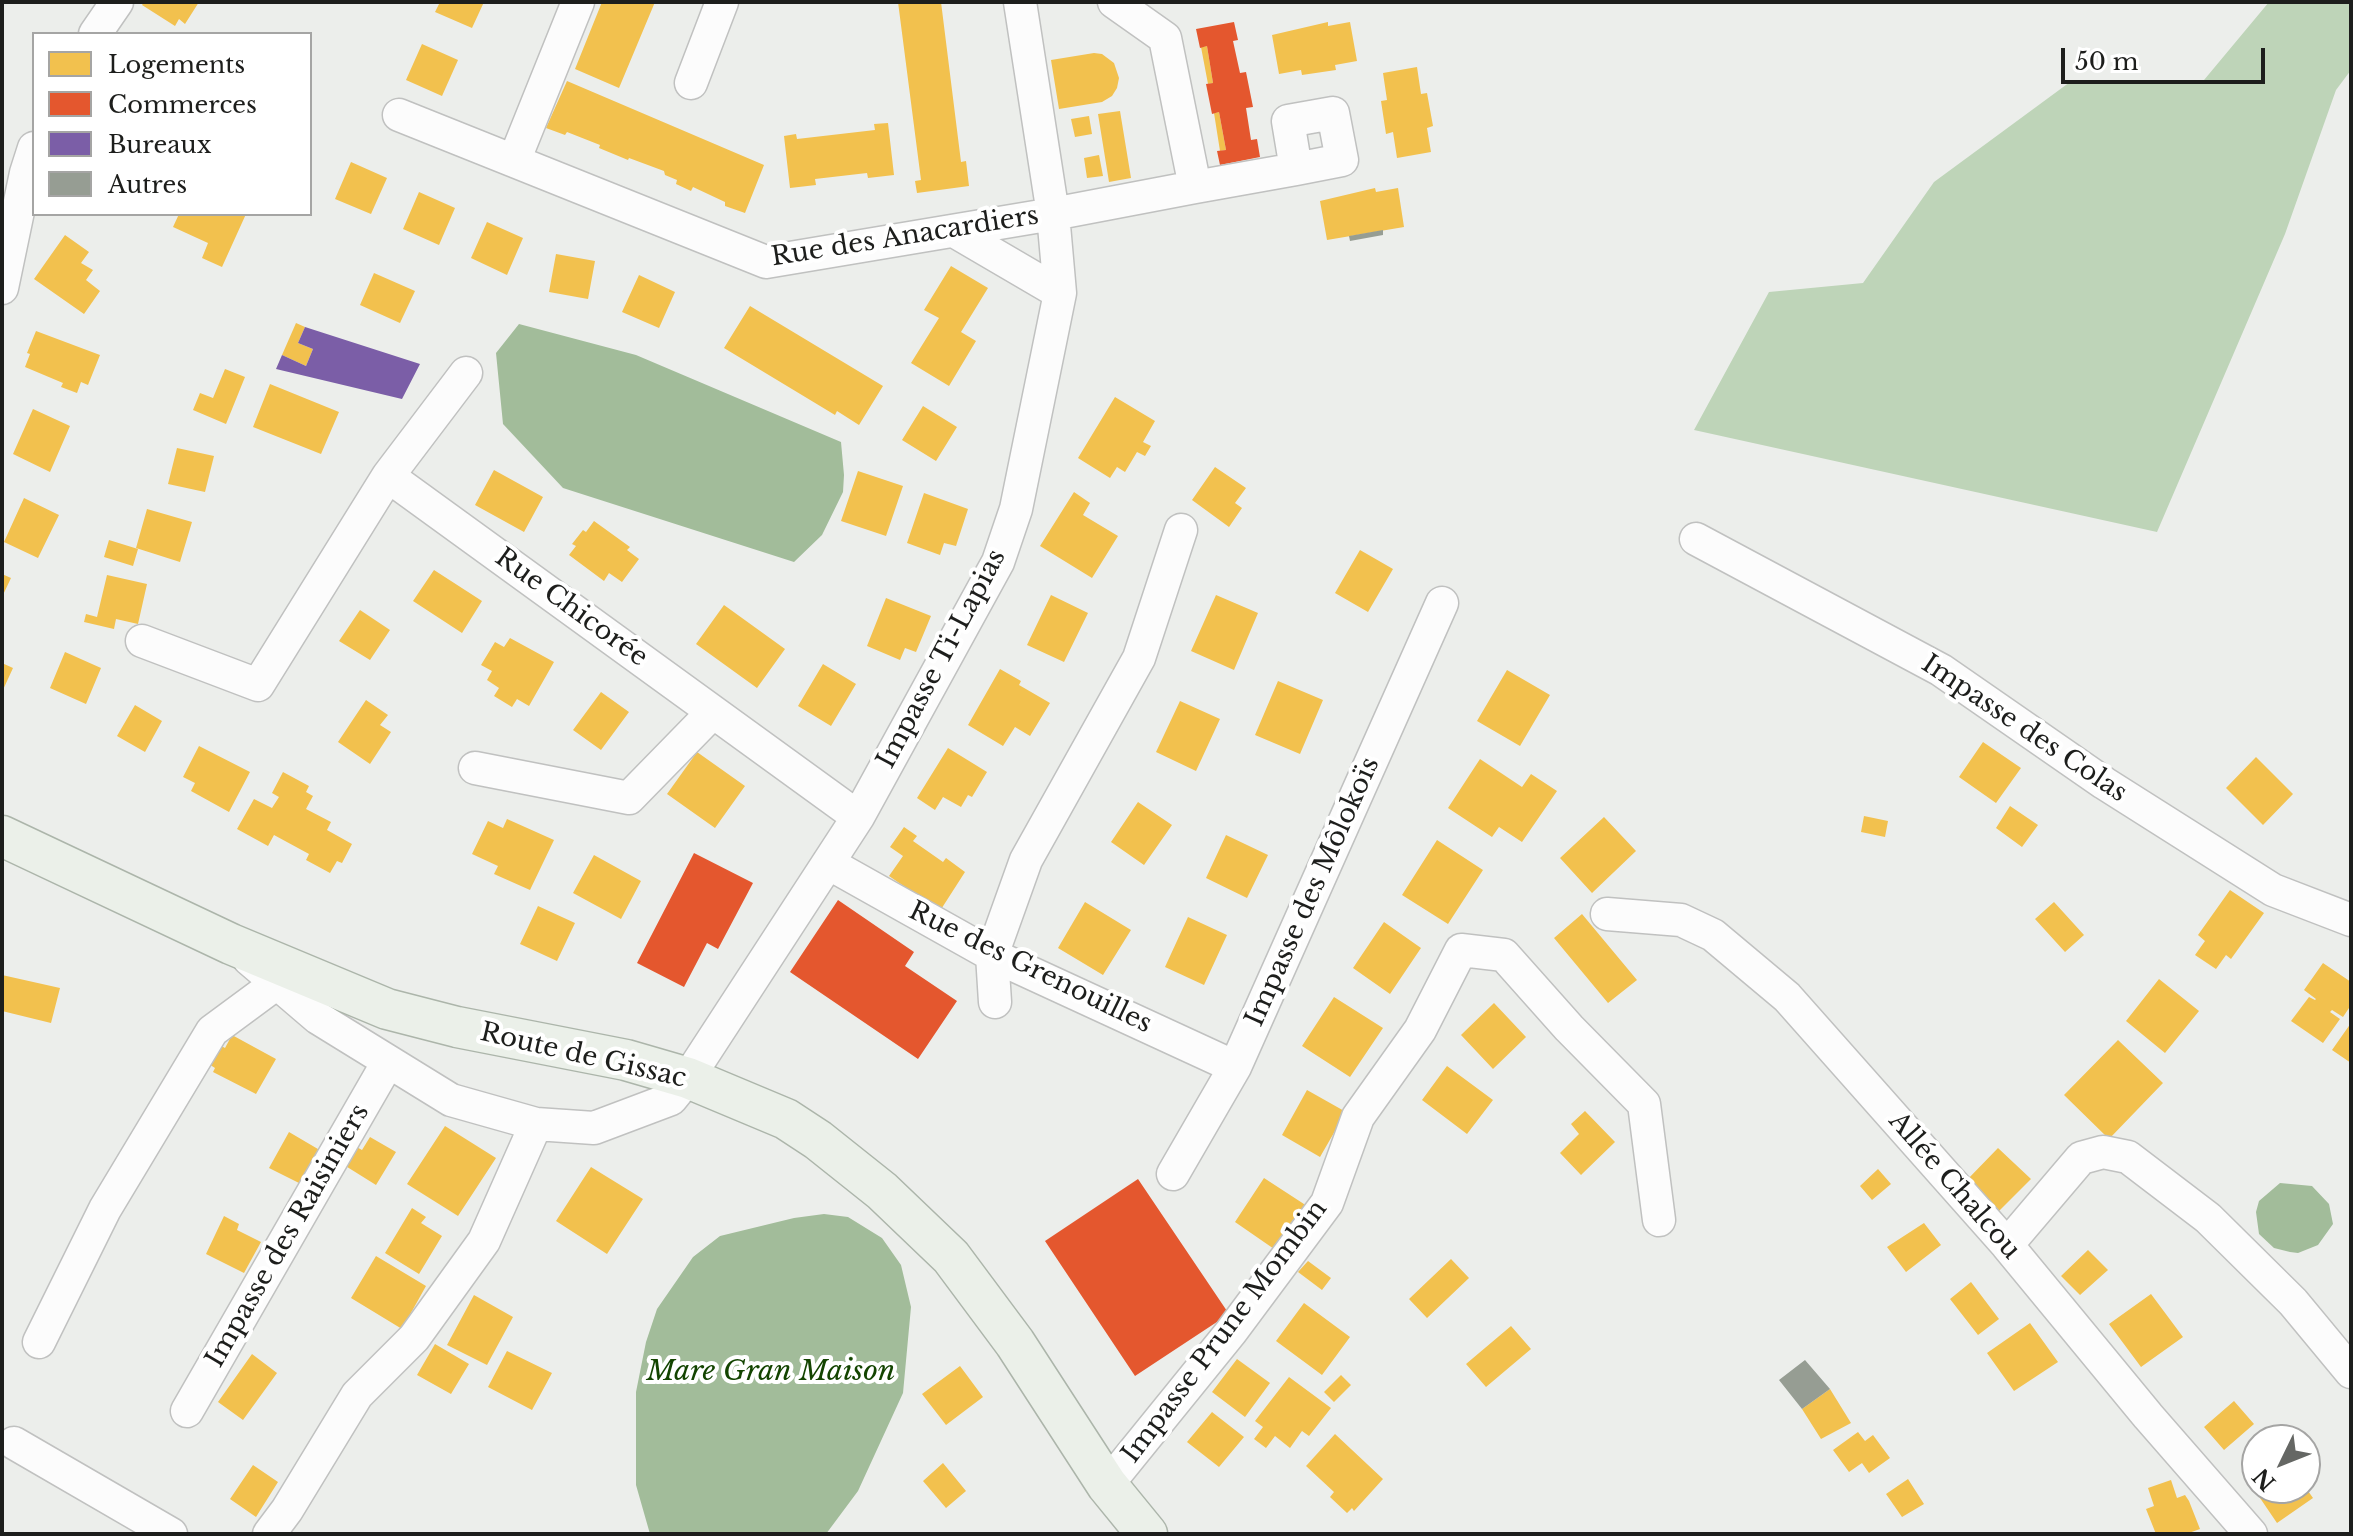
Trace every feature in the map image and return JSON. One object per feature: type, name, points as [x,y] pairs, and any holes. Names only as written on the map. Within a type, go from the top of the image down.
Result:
[{"type":"main road","name":"Route de Gissac","points":[[2,836],[231,944],[387,1009],[457,1027],[626,1060],[688,1078],[786,1119],[882,1191],[951,1257],[1015,1343],[1107,1485],[1147,1534]]},
{"type":"street","points":[[96,32],[117,2]]},
{"type":"street","points":[[514,161],[578,2]]},
{"type":"street","points":[[691,83],[722,2]]},
{"type":"street","name":"Impasse Ti-Lapias","points":[[231,944],[318,1018],[451,1100],[536,1124],[594,1128],[671,1099],[688,1078],[858,817],[998,562],[1016,509],[1060,293],[1053,214],[1020,2]]},
{"type":"street","points":[[1114,2],[1165,38],[1195,187]]},
{"type":"street","name":"Rue des Anacardiers","points":[[399,115],[766,262],[1296,169]]},
{"type":"street","points":[[2,288],[32,154]]},
{"type":"street","points":[[954,231],[1060,293]]},
{"type":"street","points":[[142,641],[258,685],[388,476],[466,373]]},
{"type":"street","name":"Rue Chicorée","points":[[388,476],[858,817]]},
{"type":"street","points":[[995,1002],[992,955],[1026,860],[1139,658],[1181,530]]},
{"type":"street","name":"Impasse des Colas","points":[[1696,539],[1941,670],[2104,783],[2273,890],[2351,920]]},
{"type":"street","name":"Impasse des Môlokoïs","points":[[1173,1174],[1235,1067],[1442,603]]},
{"type":"street","points":[[475,768],[629,798],[713,712]]},
{"type":"street","name":"Rue des Grenouilles","points":[[828,863],[992,955],[1235,1067]]},
{"type":"street","name":"Allée Chalcou","points":[[1607,914],[1681,920],[1713,935],[1787,997],[2007,1245],[2148,1416],[2251,1534]]},
{"type":"street","name":"Impasse Prune Mombin","points":[[1107,1485],[1231,1332],[1327,1203],[1358,1117],[1420,1030],[1461,950],[1504,955],[1569,1028],[1644,1104],[1659,1220]]},
{"type":"street","points":[[39,1342],[105,1209],[204,1043],[212,1031],[277,983]]},
{"type":"street","name":"Impasse des Raisiniers","points":[[187,1411],[388,1062]]},
{"type":"street","points":[[269,1534],[357,1395],[414,1338],[484,1241],[536,1124]]},
{"type":"street","points":[[2007,1245],[2081,1158],[2103,1152],[2128,1157],[2208,1218],[2293,1302],[2351,1372]]},
{"type":"street","points":[[14,1443],[171,1534]]},
{"type":"shaded area","points":[[2269,2],[2351,2],[2351,70],[2336,90],[2285,234],[2157,532],[1694,430],[1769,292],[1863,283],[1934,182],[2070,82],[2204,80]]},
{"type":"water","points":[[519,324],[636,355],[841,442],[843,492],[822,535],[794,562],[563,488],[503,424],[496,353]]},
{"type":"water","points":[[2280,1183],[2312,1186],[2329,1204],[2333,1224],[2318,1245],[2298,1253],[2290,1252],[2274,1248],[2259,1234],[2256,1212],[2259,1201]]},
{"type":"water","name":"Mare Gran Maison","points":[[824,1214],[848,1217],[882,1238],[901,1265],[911,1307],[903,1393],[858,1491],[826,1534],[650,1534],[636,1485],[636,1392],[646,1342],[657,1309],[693,1257],[720,1236]]},
{"type":"building: Logements","points":[[144,2],[199,2],[185,24],[179,19],[175,26],[142,5]]},
{"type":"building: Logements","points":[[440,2],[484,2],[472,28],[435,12]]},
{"type":"building: Logements","points":[[602,2],[655,2],[619,88],[575,69]]},
{"type":"building: Logements","points":[[898,2],[941,2],[961,162],[966,161],[969,186],[917,193],[915,181],[921,180]]},
{"type":"building: Logements","points":[[1328,22],[1328,26],[1350,22],[1357,61],[1335,65],[1336,70],[1302,75],[1301,70],[1279,74],[1272,35]]},
{"type":"building: Logements","points":[[422,44],[458,60],[442,96],[406,80]]},
{"type":"building: Logements","points":[[1207,46],[1213,83],[1208,84],[1201,47]]},
{"type":"building: Logements","points":[[1102,54],[1114,63],[1119,78],[1112,96],[1102,102],[1059,109],[1051,60]]},
{"type":"building: Logements","points":[[1417,67],[1421,94],[1427,93],[1433,126],[1427,128],[1431,152],[1397,158],[1393,132],[1386,134],[1381,101],[1387,100],[1383,73]]},
{"type":"building: Logements","points":[[567,81],[764,165],[745,213],[725,206],[725,202],[693,187],[691,191],[676,184],[677,180],[665,175],[664,171],[628,160],[567,132],[565,135],[546,128]]},
{"type":"building: Logements","points":[[1120,111],[1131,178],[1109,182],[1098,114]]},
{"type":"building: Logements","points":[[1219,112],[1226,150],[1220,151],[1214,113]]},
{"type":"building: Logements","points":[[1089,116],[1092,134],[1075,137],[1071,119]]},
{"type":"building: Logements","points":[[888,123],[894,175],[868,178],[867,173],[815,179],[816,185],[790,188],[784,136],[796,134],[797,139],[875,130],[874,124]]},
{"type":"building: Logements","points":[[1099,155],[1103,176],[1087,178],[1084,158]]},
{"type":"building: Logements","points":[[351,162],[387,178],[371,214],[335,199]]},
{"type":"building: Logements","points":[[1375,188],[1376,192],[1398,188],[1404,227],[1327,240],[1320,201]]},
{"type":"building: Logements","points":[[419,192],[455,208],[439,245],[403,229]]},
{"type":"building: Logements","points":[[178,216],[245,216],[222,267],[202,258],[208,243],[173,227]]},
{"type":"building: Logements","points":[[487,222],[523,238],[507,275],[471,258]]},
{"type":"building: Logements","points":[[65,235],[89,252],[81,263],[93,270],[86,280],[100,291],[84,314],[34,279]]},
{"type":"building: Logements","points":[[556,254],[595,261],[588,299],[549,292]]},
{"type":"building: Logements","points":[[951,266],[988,288],[961,332],[976,341],[949,386],[911,363],[939,318],[924,310]]},
{"type":"building: Logements","points":[[374,273],[415,291],[400,323],[360,305]]},
{"type":"building: Logements","points":[[639,275],[675,292],[659,328],[622,312]]},
{"type":"building: Logements","points":[[750,306],[883,386],[859,425],[837,411],[835,415],[724,348]]},
{"type":"building: Logements","points":[[296,323],[305,327],[298,343],[313,349],[306,366],[282,355]]},
{"type":"building: Logements","points":[[36,331],[100,355],[88,385],[81,382],[77,393],[61,387],[63,383],[25,367]]},
{"type":"building: Logements","points":[[225,369],[245,377],[226,424],[193,410],[200,393],[213,398]]},
{"type":"building: Logements","points":[[270,384],[339,412],[321,454],[253,427]]},
{"type":"building: Logements","points":[[1115,397],[1155,421],[1143,442],[1151,446],[1145,456],[1137,452],[1125,472],[1117,467],[1110,478],[1078,458]]},
{"type":"building: Logements","points":[[923,406],[957,427],[936,461],[902,440]]},
{"type":"building: Logements","points":[[33,409],[70,426],[50,472],[13,454]]},
{"type":"building: Logements","points":[[177,448],[214,456],[205,492],[168,484]]},
{"type":"building: Logements","points":[[1215,467],[1246,488],[1235,503],[1242,508],[1229,527],[1192,500]]},
{"type":"building: Logements","points":[[494,470],[543,497],[524,532],[475,505]]},
{"type":"building: Logements","points":[[858,471],[903,486],[886,536],[841,521]]},
{"type":"building: Logements","points":[[1074,492],[1090,503],[1083,515],[1118,536],[1092,578],[1040,546]]},
{"type":"building: Logements","points":[[924,493],[968,509],[956,546],[944,543],[940,555],[907,543]]},
{"type":"building: Logements","points":[[24,498],[59,515],[38,558],[4,542]]},
{"type":"building: Logements","points":[[147,509],[192,522],[180,562],[136,548]]},
{"type":"building: Logements","points":[[594,521],[630,547],[627,550],[639,559],[622,582],[609,573],[604,581],[569,555],[576,546],[572,544]]},
{"type":"building: Logements","points":[[109,540],[138,549],[133,566],[104,557]]},
{"type":"building: Logements","points":[[1360,550],[1393,569],[1368,612],[1335,593]]},
{"type":"building: Logements","points":[[434,570],[482,601],[462,633],[413,601]]},
{"type":"building: Logements","points":[[2,574],[11,578],[2,597]]},
{"type":"building: Logements","points":[[107,575],[147,584],[138,624],[116,619],[114,629],[84,622],[86,614],[97,617]]},
{"type":"building: Logements","points":[[1051,595],[1088,613],[1064,662],[1027,645]]},
{"type":"building: Logements","points":[[1216,595],[1258,613],[1234,670],[1191,651]]},
{"type":"building: Logements","points":[[886,598],[931,616],[916,652],[905,648],[900,660],[867,646]]},
{"type":"building: Logements","points":[[724,605],[785,649],[757,688],[696,644]]},
{"type":"building: Logements","points":[[360,610],[390,630],[370,660],[339,641]]},
{"type":"building: Logements","points":[[510,638],[554,662],[529,706],[517,699],[512,707],[494,696],[499,688],[487,680],[492,671],[481,665],[495,642],[504,647]]},
{"type":"building: Logements","points":[[65,652],[101,668],[86,704],[50,688]]},
{"type":"building: Logements","points":[[2,663],[13,668],[2,692]]},
{"type":"building: Logements","points":[[823,664],[856,684],[831,726],[798,706]]},
{"type":"building: Logements","points":[[1000,669],[1021,681],[1019,685],[1050,703],[1030,736],[1015,727],[1003,746],[968,725]]},
{"type":"building: Logements","points":[[1507,670],[1550,695],[1520,746],[1477,721]]},
{"type":"building: Logements","points":[[1278,681],[1323,700],[1300,754],[1255,735]]},
{"type":"building: Logements","points":[[601,692],[629,712],[601,750],[573,730]]},
{"type":"building: Logements","points":[[366,700],[388,715],[380,725],[391,732],[370,764],[338,742]]},
{"type":"building: Logements","points":[[1180,701],[1220,719],[1196,771],[1156,752]]},
{"type":"building: Logements","points":[[135,705],[162,721],[145,752],[117,736]]},
{"type":"building: Logements","points":[[1983,742],[2021,768],[1996,803],[1959,777]]},
{"type":"building: Logements","points":[[199,746],[250,772],[229,812],[191,791],[195,783],[183,777]]},
{"type":"building: Logements","points":[[948,748],[987,772],[972,797],[968,795],[961,807],[943,797],[935,810],[917,798]]},
{"type":"building: Logements","points":[[697,752],[745,786],[715,828],[667,794]]},
{"type":"building: Logements","points":[[2256,757],[2293,794],[2263,825],[2226,788]]},
{"type":"building: Logements","points":[[1480,759],[1522,787],[1531,774],[1557,791],[1522,842],[1499,827],[1492,837],[1448,808]]},
{"type":"building: Logements","points":[[283,772],[309,786],[306,792],[313,796],[306,809],[331,822],[327,830],[352,844],[342,863],[337,861],[330,873],[306,860],[309,854],[274,835],[268,846],[237,829],[254,799],[272,808],[279,797],[272,793]]},
{"type":"building: Logements","points":[[1138,802],[1172,825],[1144,865],[1111,842]]},
{"type":"building: Logements","points":[[2010,806],[2038,825],[2022,847],[1996,828]]},
{"type":"building: Logements","points":[[1864,816],[1888,821],[1885,837],[1861,832]]},
{"type":"building: Logements","points":[[1604,817],[1636,851],[1592,893],[1560,858]]},
{"type":"building: Logements","points":[[507,819],[554,840],[530,890],[494,874],[498,866],[472,854],[488,821],[503,828]]},
{"type":"building: Logements","points":[[904,827],[917,836],[913,841],[943,862],[946,858],[965,872],[938,914],[889,876],[903,856],[890,847]]},
{"type":"building: Logements","points":[[1226,835],[1268,855],[1247,898],[1206,878]]},
{"type":"building: Logements","points":[[1437,840],[1483,870],[1448,924],[1402,895]]},
{"type":"building: Logements","points":[[594,855],[641,881],[621,919],[573,893]]},
{"type":"building: Logements","points":[[2230,890],[2264,913],[2231,959],[2226,955],[2216,969],[2195,955],[2205,941],[2198,935]]},
{"type":"building: Logements","points":[[1085,902],[1131,930],[1103,975],[1058,948]]},
{"type":"building: Logements","points":[[2054,902],[2084,935],[2065,952],[2035,919]]},
{"type":"building: Logements","points":[[538,906],[575,923],[557,961],[520,944]]},
{"type":"building: Logements","points":[[1582,914],[1637,980],[1608,1003],[1554,938]]},
{"type":"building: Logements","points":[[1188,917],[1227,935],[1204,985],[1165,967]]},
{"type":"building: Logements","points":[[1384,922],[1421,948],[1390,994],[1353,968]]},
{"type":"building: Logements","points":[[2323,963],[2351,982],[2351,1005],[2343,1017],[2332,1010],[2330,1012],[2340,1019],[2323,1043],[2291,1021],[2309,997],[2316,999],[2304,990]]},
{"type":"building: Logements","points":[[2,975],[60,988],[51,1023],[2,1011]]},
{"type":"building: Logements","points":[[2159,979],[2199,1011],[2165,1053],[2126,1021]]},
{"type":"building: Logements","points":[[1334,997],[1383,1028],[1350,1077],[1302,1046]]},
{"type":"building: Logements","points":[[1494,1003],[1526,1037],[1493,1069],[1461,1035]]},
{"type":"building: Logements","points":[[2351,1023],[2351,1063],[2332,1050]]},
{"type":"building: Logements","points":[[232,1035],[276,1059],[256,1094],[213,1072],[215,1068],[201,1059],[211,1040],[225,1048]]},
{"type":"building: Logements","points":[[2118,1040],[2163,1083],[2109,1139],[2064,1095]]},
{"type":"building: Logements","points":[[1447,1066],[1493,1100],[1467,1134],[1422,1100]]},
{"type":"building: Logements","points":[[1307,1090],[1346,1112],[1320,1157],[1282,1135]]},
{"type":"building: Logements","points":[[1585,1111],[1615,1142],[1581,1175],[1560,1153],[1579,1134],[1571,1124]]},
{"type":"building: Logements","points":[[445,1126],[496,1158],[458,1216],[407,1184]]},
{"type":"building: Logements","points":[[289,1132],[323,1152],[305,1186],[269,1168]]},
{"type":"building: Logements","points":[[370,1137],[396,1152],[376,1185],[328,1155],[353,1145],[362,1150]]},
{"type":"building: Logements","points":[[1998,1148],[2031,1179],[1991,1219],[1965,1182]]},
{"type":"building: Logements","points":[[591,1167],[643,1199],[607,1254],[556,1221]]},
{"type":"building: Logements","points":[[1878,1169],[1891,1184],[1872,1200],[1860,1186]]},
{"type":"building: Logements","points":[[1264,1178],[1307,1206],[1277,1251],[1235,1222]]},
{"type":"building: Logements","points":[[412,1208],[426,1217],[421,1223],[442,1236],[419,1274],[385,1253]]},
{"type":"building: Logements","points":[[224,1216],[239,1224],[237,1230],[261,1242],[244,1273],[206,1254]]},
{"type":"building: Logements","points":[[1924,1223],[1941,1245],[1906,1272],[1887,1247]]},
{"type":"building: Logements","points":[[2088,1250],[2108,1270],[2080,1295],[2061,1276]]},
{"type":"building: Logements","points":[[376,1256],[426,1286],[402,1329],[351,1298]]},
{"type":"building: Logements","points":[[1451,1259],[1469,1278],[1427,1318],[1409,1299]]},
{"type":"building: Logements","points":[[1308,1261],[1331,1278],[1322,1290],[1298,1272]]},
{"type":"building: Logements","points":[[1971,1282],[1999,1319],[1978,1335],[1950,1299]]},
{"type":"building: Logements","points":[[2151,1294],[2183,1337],[2141,1367],[2109,1324]]},
{"type":"building: Logements","points":[[474,1295],[513,1317],[487,1365],[447,1345]]},
{"type":"building: Logements","points":[[1304,1303],[1350,1337],[1322,1375],[1276,1341]]},
{"type":"building: Logements","points":[[2030,1323],[2058,1362],[2014,1391],[1987,1353]]},
{"type":"building: Logements","points":[[1511,1326],[1531,1349],[1486,1387],[1466,1364]]},
{"type":"building: Logements","points":[[435,1344],[469,1364],[451,1394],[417,1375]]},
{"type":"building: Logements","points":[[507,1351],[552,1373],[532,1410],[488,1387]]},
{"type":"building: Logements","points":[[252,1354],[277,1373],[243,1420],[218,1402]]},
{"type":"building: Logements","points":[[1237,1359],[1270,1383],[1245,1417],[1212,1392]]},
{"type":"building: Logements","points":[[960,1366],[983,1397],[946,1425],[922,1394]]},
{"type":"building: Logements","points":[[1341,1375],[1351,1385],[1334,1402],[1324,1392]]},
{"type":"building: Logements","points":[[1289,1377],[1331,1408],[1309,1436],[1302,1431],[1290,1448],[1275,1436],[1266,1448],[1254,1439],[1263,1427],[1255,1421]]},
{"type":"building: Logements","points":[[1830,1389],[1851,1423],[1821,1439],[1802,1409]]},
{"type":"building: Logements","points":[[2234,1401],[2254,1424],[2241,1424],[2241,1435],[2224,1450],[2204,1427]]},
{"type":"building: Logements","points":[[1212,1412],[1244,1437],[1219,1467],[1187,1442]]},
{"type":"building: Logements","points":[[1858,1432],[1865,1441],[1873,1435],[1890,1458],[1869,1473],[1862,1463],[1849,1472],[1833,1450]]},
{"type":"building: Logements","points":[[1335,1434],[1383,1479],[1354,1511],[1352,1508],[1347,1513],[1330,1497],[1334,1492],[1306,1466]]},
{"type":"building: Logements","points":[[943,1463],[966,1491],[946,1508],[923,1481]]},
{"type":"building: Logements","points":[[253,1465],[278,1482],[256,1517],[230,1499]]},
{"type":"building: Logements","points":[[1908,1479],[1924,1504],[1902,1517],[1886,1494]]},
{"type":"building: Logements","points":[[2171,1480],[2177,1498],[2185,1495],[2189,1501],[2200,1529],[2186,1534],[2156,1534],[2146,1509],[2154,1506],[2148,1488]]},
{"type":"building: Logements","points":[[2264,1504],[2304,1504],[2277,1523]]},
{"type":"building: Commerces","points":[[1234,22],[1238,40],[1233,41],[1240,73],[1246,72],[1253,107],[1246,108],[1251,140],[1257,139],[1260,157],[1220,165],[1217,151],[1226,150],[1219,112],[1212,114],[1206,84],[1213,83],[1207,46],[1200,48],[1196,29]]},
{"type":"building: Commerces","points":[[694,853],[753,883],[718,949],[707,943],[684,987],[637,963]]},
{"type":"building: Commerces","points":[[838,900],[914,952],[905,966],[957,1001],[918,1059],[790,972]]},
{"type":"building: Commerces","points":[[1138,1179],[1229,1314],[1135,1376],[1045,1241]]},
{"type":"building: Bureaux","points":[[305,327],[420,364],[402,399],[276,369],[282,355],[306,366],[313,349],[298,343]]},
{"type":"building: Autres","points":[[1383,230],[1383,235],[1350,241],[1349,236]]},
{"type":"building: Autres","points":[[1805,1360],[1830,1389],[1802,1409],[1779,1380]]}]
